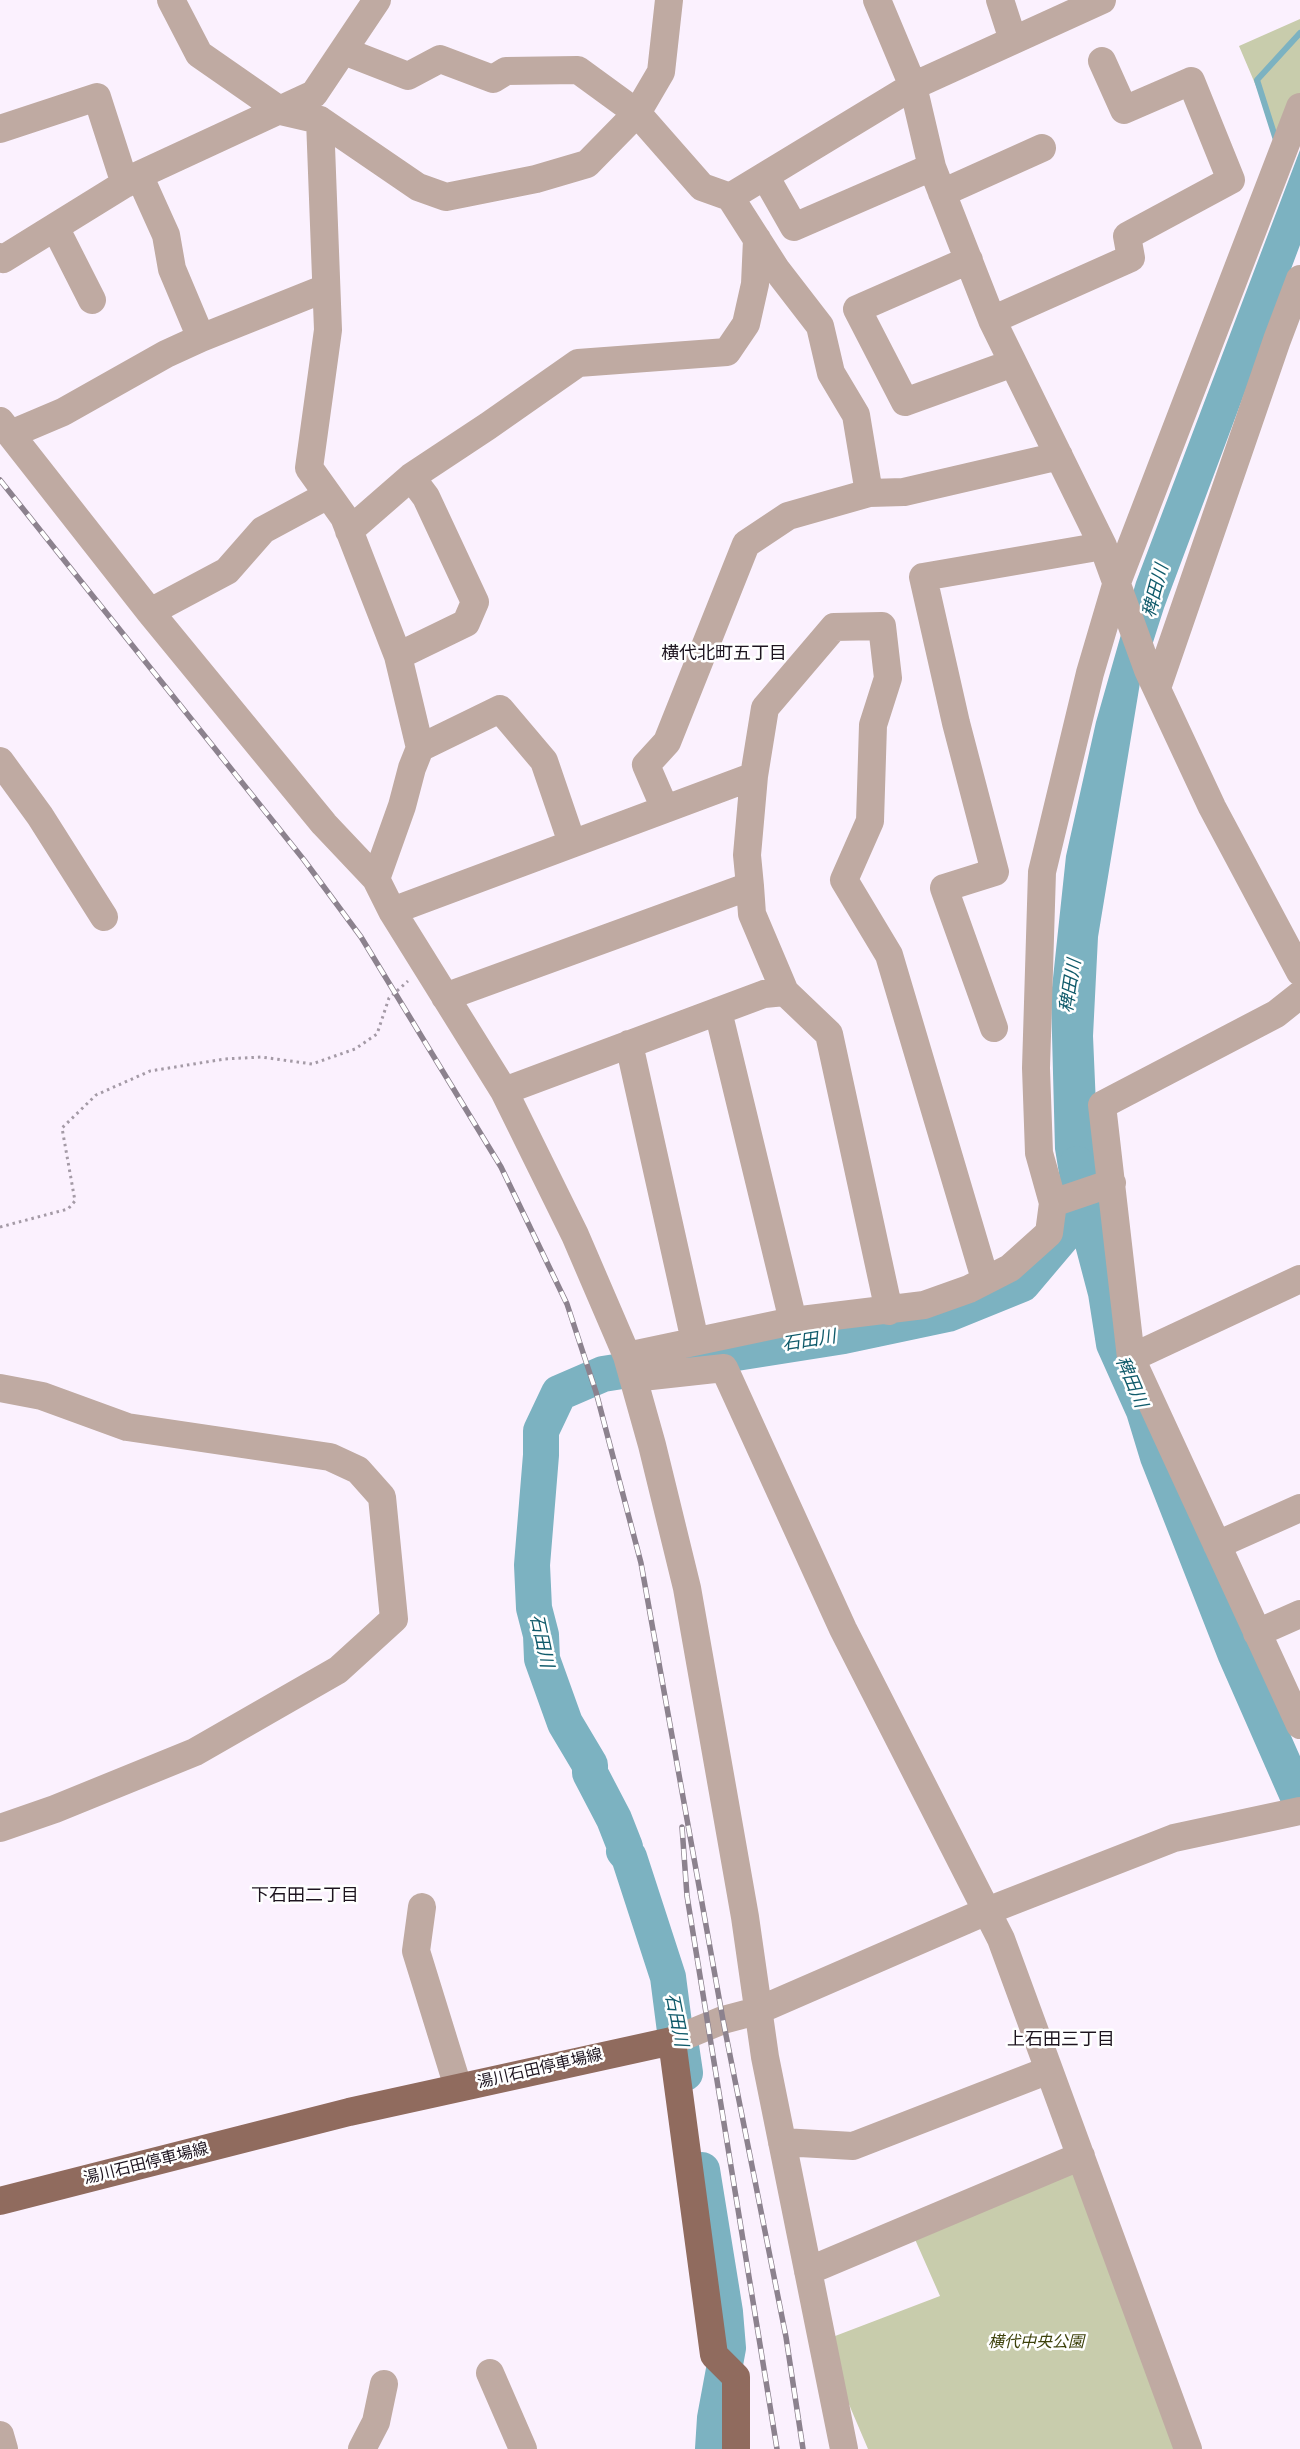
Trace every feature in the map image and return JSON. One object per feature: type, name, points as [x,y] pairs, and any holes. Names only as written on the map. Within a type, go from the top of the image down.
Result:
[{"type":"main road","name":"湯川石田停車場線","points":[[0,2201],[349,2112],[672,2041]]},
{"type":"main road","points":[[672,2041],[714,2355],[736,2377],[736,2449]]},
{"type":"street","points":[[171,0],[199,54],[281,111],[320,120],[418,187],[446,197],[536,179],[588,164],[637,113],[661,72],[669,0]]},
{"type":"street","points":[[0,258],[3,259],[132,180],[314,94],[344,52],[377,0]]},
{"type":"street","points":[[877,0],[913,86],[932,167],[992,320],[1103,546],[1118,591],[1153,679],[1212,807],[1300,972]]},
{"type":"street","points":[[1000,0],[1013,40]]},
{"type":"street","points":[[730,197],[913,86],[1102,0]]},
{"type":"street","points":[[344,52],[408,76],[440,59],[493,78],[506,71],[578,70],[637,113],[702,187],[730,197],[776,269],[820,326],[831,373],[856,416],[869,493]]},
{"type":"street","points":[[992,320],[1131,258],[1126,236],[1231,180],[1191,81],[1124,110],[1102,61]]},
{"type":"street","points":[[0,129],[97,97],[132,180],[166,236],[172,269],[201,338]]},
{"type":"street","points":[[630,1367],[695,1341],[793,1321],[889,1311],[924,1305],[969,1289],[985,1279],[1010,1268],[1049,1233],[1053,1203],[1039,1153],[1036,1068],[1042,872],[1090,673],[1118,591],[1300,107]]},
{"type":"street","points":[[320,120],[328,330],[309,468],[344,518],[349,530],[398,656],[420,748],[376,879]]},
{"type":"street","points":[[942,194],[1042,148]]},
{"type":"street","points":[[765,176],[794,227],[932,167]]},
{"type":"street","points":[[55,227],[92,300]]},
{"type":"street","points":[[349,530],[411,477],[488,426],[578,362],[727,352],[746,324],[755,284],[757,239]]},
{"type":"street","points":[[969,260],[857,309],[905,402],[1014,363]]},
{"type":"street","points":[[1153,679],[1300,279]]},
{"type":"street","points":[[326,288],[166,354],[63,412],[5,427],[150,612],[324,824],[376,879],[392,911],[504,1091],[575,1234],[630,1367],[687,1588],[745,1918],[757,2011],[844,2449]]},
{"type":"street","points":[[665,809],[646,765],[667,742],[746,544],[788,516],[869,493],[904,492],[1059,456]]},
{"type":"street","points":[[398,656],[466,624],[475,602],[426,497],[411,477]]},
{"type":"street","points":[[150,612],[227,571],[263,530],[328,495]]},
{"type":"street","points":[[994,1028],[944,888],[995,872],[956,723],[923,577],[1103,546]]},
{"type":"street","points":[[889,1311],[829,1034],[785,992],[752,914],[747,855],[754,776],[766,708],[834,627],[882,626],[888,678],[874,725],[870,821],[844,880],[889,955],[985,1279]]},
{"type":"street","points":[[420,748],[500,709],[544,762],[572,844]]},
{"type":"street","points":[[0,761],[40,816],[104,918]]},
{"type":"street","points":[[392,911],[754,776]]},
{"type":"street","points":[[445,997],[750,886]]},
{"type":"street","points":[[504,1091],[764,994],[785,992]]},
{"type":"street","points":[[1300,995],[1276,1014],[1102,1105],[1131,1358],[1300,1725]]},
{"type":"street","points":[[718,1012],[793,1321]]},
{"type":"street","points":[[629,1044],[695,1341]]},
{"type":"street","points":[[1053,1203],[1112,1183]]},
{"type":"street","points":[[1131,1358],[1300,1279]]},
{"type":"street","points":[[630,1367],[724,1368],[843,1630],[1001,1939],[1188,2449]]},
{"type":"street","points":[[0,1388],[42,1396],[127,1428],[330,1457],[358,1470],[382,1497],[394,1619],[338,1670],[196,1752],[55,1809],[0,1828]]},
{"type":"street","points":[[1217,1545],[1300,1508]]},
{"type":"street","points":[[1257,1633],[1300,1614]]},
{"type":"street","points":[[672,2041],[723,2020],[757,2011],[987,1911],[1174,1838],[1300,1811]]},
{"type":"street","points":[[422,1907],[416,1950],[458,2087]]},
{"type":"street","points":[[782,2142],[853,2146],[1049,2070]]},
{"type":"street","points":[[808,2271],[1081,2156]]},
{"type":"street","points":[[490,2373],[523,2449]]},
{"type":"street","points":[[362,2449],[376,2422],[384,2384]]},
{"type":"street","points":[[0,2435],[4,2449]]},
{"type":"path","points":[[0,1227],[68,1209],[76,1202],[62,1128],[96,1095],[150,1071],[225,1059],[262,1057],[312,1064],[356,1049],[377,1034],[389,998],[426,966]]},
{"type":"green space","points":[[1300,19],[1300,94],[1282,147],[1239,46]]},
{"type":"green space","name":"横代中央公園","points":[[1081,2156],[1188,2449],[868,2449],[822,2341],[940,2296],[910,2228]]},
{"type":"water","points":[[1300,150],[1300,245],[1164,608],[1140,683],[1098,937],[1093,1036],[1100,1198],[1093,1209],[1076,1216],[1065,1211],[1055,1149],[1051,997],[1066,856],[1096,722],[1136,582]]},
{"type":"waterway","points":[[1277,143],[1257,80],[1300,33]]},
{"type":"waterway","name":"稗田川","points":[[1077,1164],[1080,1194],[1106,1293],[1114,1344],[1144,1411],[1158,1457],[1235,1653],[1300,1801]]},
{"type":"waterway","name":"石田川","points":[[685,2073],[681,2046],[676,2039],[668,1977],[629,1857],[624,1851],[625,1847],[614,1819],[590,1773],[590,1765],[565,1723],[542,1659],[541,1635],[534,1608],[532,1565],[541,1455],[541,1431],[559,1393],[603,1374],[844,1336],[948,1314],[1022,1284],[1066,1232],[1080,1194]]},
{"type":"waterway","name":"石田川","points":[[702,2170],[725,2312],[728,2348],[715,2418],[713,2449]]},
{"type":"railway","points":[[0,480],[304,860],[361,937],[501,1167],[567,1304],[596,1392],[641,1563],[723,2020],[786,2337],[803,2449]]},
{"type":"railway","points":[[682,1827],[687,1896],[777,2449]]},
{"type":"district","name":"横代北町五丁目","points":[[724,654]]},
{"type":"district","name":"下石田二丁目","points":[[305,1896]]},
{"type":"district","name":"上石田三丁目","points":[[1061,2040]]}]
